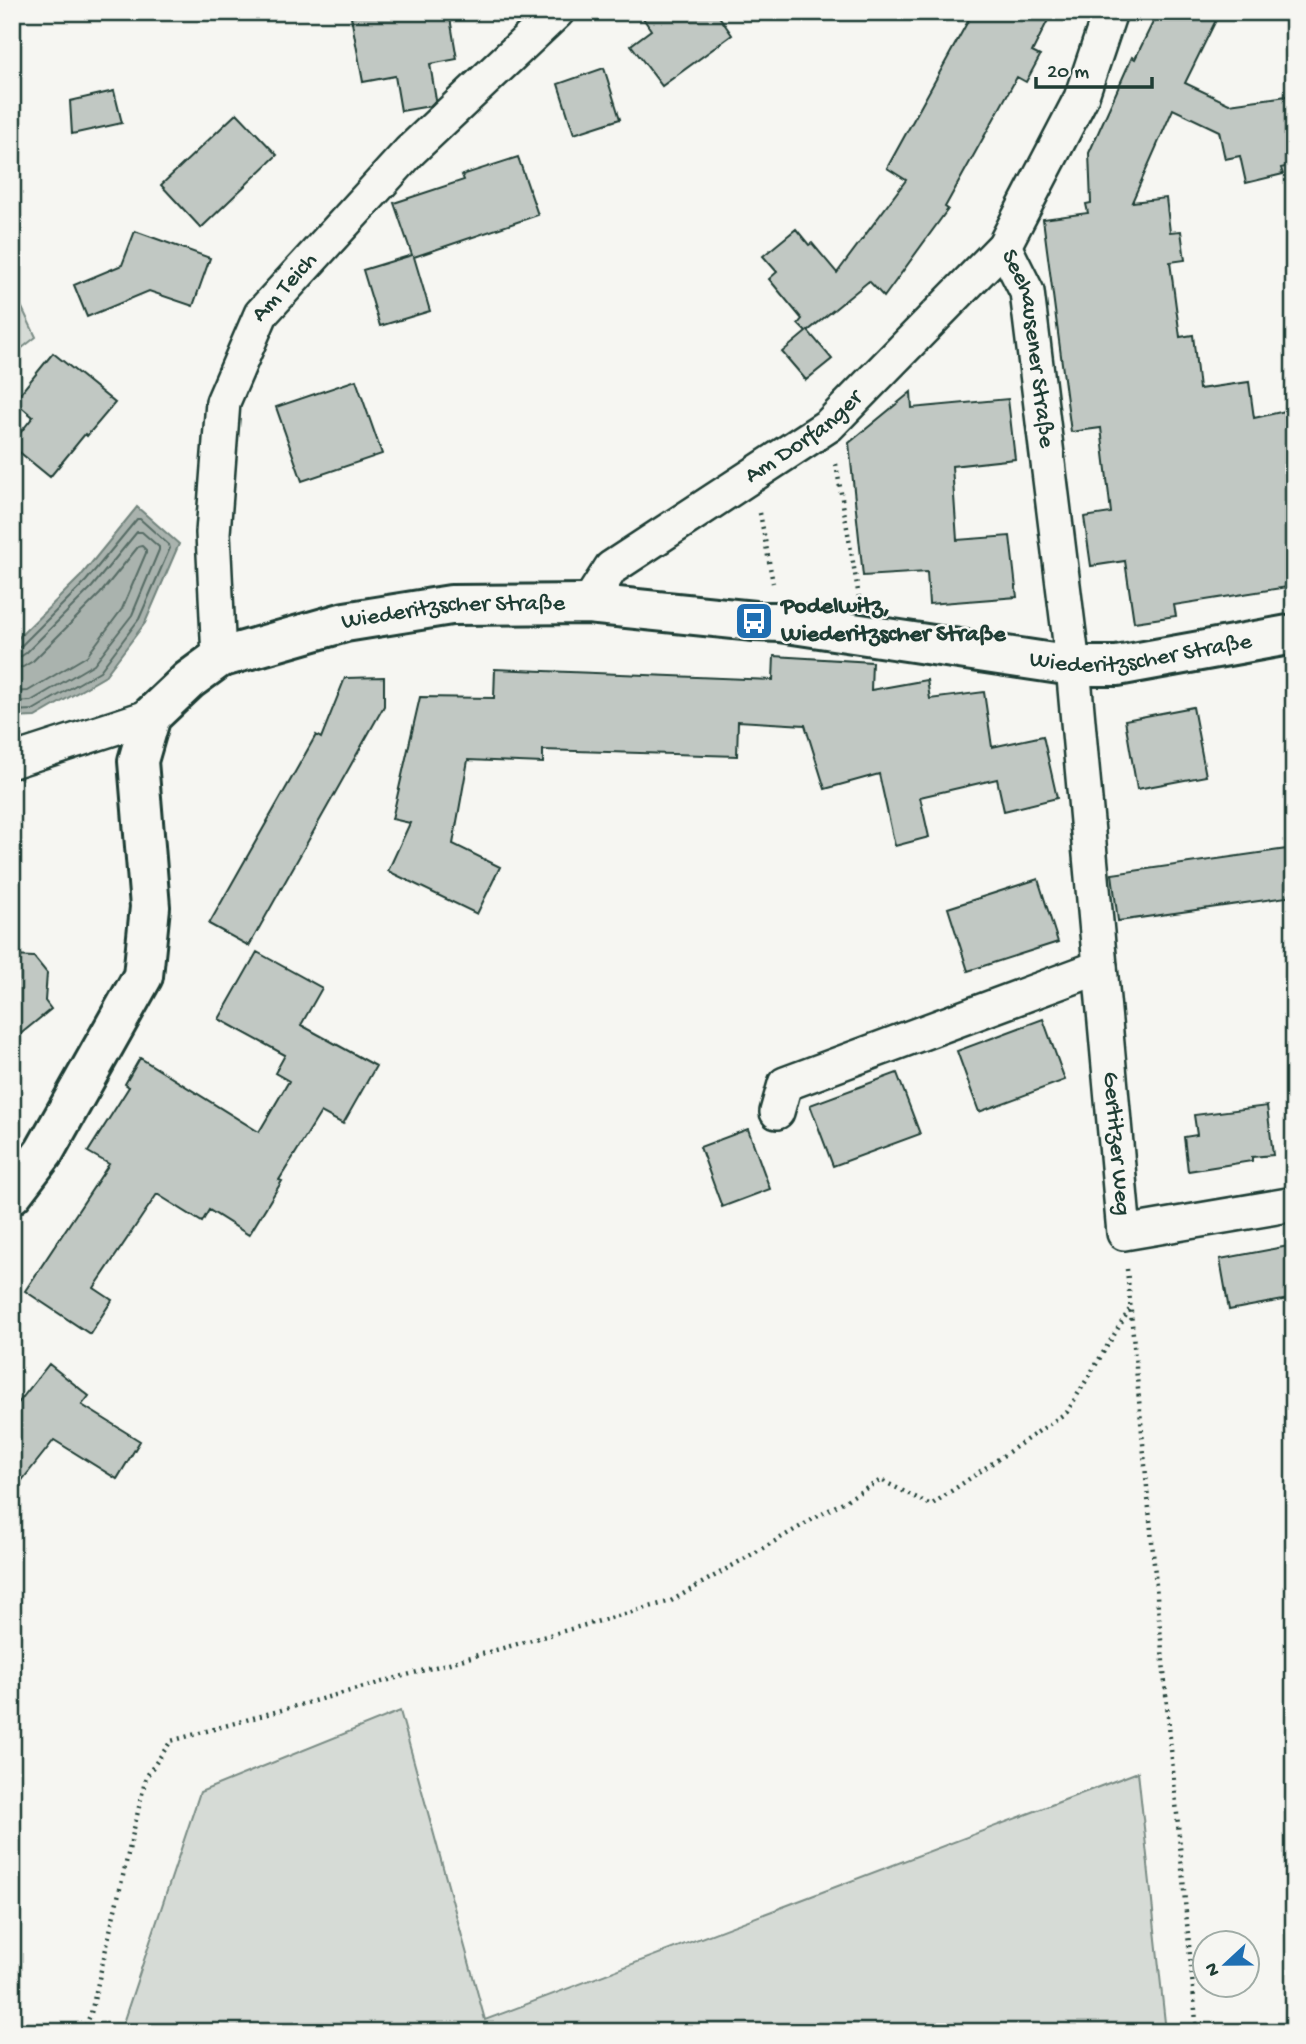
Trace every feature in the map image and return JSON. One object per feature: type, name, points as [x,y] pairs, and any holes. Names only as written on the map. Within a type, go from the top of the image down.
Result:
[{"type":"street","name":"Am Teich","points":[[219,658],[213,533],[223,402],[261,314],[410,151],[557,12]]},
{"type":"street","name":"Seehausener Straße","points":[[1073,666],[1027,292],[1004,246],[1081,98],[1110,12]]},
{"type":"street","name":"Am Dorfanger","points":[[588,604],[611,568],[829,425],[1004,246]]},
{"type":"street","name":"Wiederitzscher Straße","points":[[151,716],[189,680],[219,658],[345,622],[451,604],[588,604],[780,622],[1073,666],[1117,666],[1294,634]]},
{"type":"street","name":"Gertitzer Weg","points":[[1073,666],[1124,1233],[1294,1204]]},
{"type":"street","points":[[12,761],[151,716]]},
{"type":"street","points":[[12,1194],[44,1153],[143,976],[150,907],[138,761],[151,716]]},
{"type":"street","points":[[777,1112],[785,1084],[1100,967]]},
{"type":"path","points":[[829,425],[865,634]]},
{"type":"path","points":[[753,474],[780,622]]},
{"type":"path","points":[[1124,1233],[1198,2032]]},
{"type":"path","points":[[83,2032],[91,2013],[146,1777],[172,1741],[671,1601],[881,1480],[931,1505],[1067,1412],[1131,1307]]},
{"type":"shaded area","points":[[12,287],[36,337],[12,356]]},
{"type":"shaded area","points":[[400,1711],[485,2020],[1138,1772],[1166,2032],[120,2032],[200,1792]]},
{"type":"water","points":[[137,507],[179,544],[145,623],[104,677],[35,717],[12,718],[12,644],[80,577]]},
{"type":"building","points":[[379,12],[449,12],[457,59],[430,64],[436,100],[430,106],[401,111],[395,76],[363,82],[351,17]]},
{"type":"building","points":[[639,12],[716,12],[732,35],[662,86],[631,45],[651,30]]},
{"type":"building","points":[[973,12],[1052,12],[1032,52],[1040,56],[1026,82],[1017,77],[945,207],[948,209],[884,297],[869,281],[808,331],[832,359],[806,380],[782,352],[806,332],[798,324],[802,319],[769,279],[777,272],[763,256],[796,229],[809,245],[812,243],[837,273],[906,180],[887,168]]},
{"type":"building","points":[[1158,12],[1220,12],[1185,83],[1229,104],[1294,95],[1294,165],[1281,168],[1283,174],[1246,183],[1240,156],[1225,159],[1219,131],[1173,109],[1132,202],[1166,198],[1170,232],[1181,231],[1185,260],[1170,262],[1180,337],[1193,335],[1199,389],[1249,382],[1254,418],[1294,409],[1294,586],[1174,605],[1176,616],[1134,622],[1125,561],[1091,566],[1084,517],[1111,513],[1101,428],[1071,432],[1043,219],[1088,213],[1086,204],[1091,203],[1089,153],[1132,57],[1135,59]]},
{"type":"building","points":[[604,68],[620,119],[574,134],[558,84]]},
{"type":"building","points":[[114,91],[122,123],[72,134],[70,101]]},
{"type":"building","points":[[237,113],[277,155],[201,228],[161,185]]},
{"type":"building","points":[[518,157],[538,215],[414,257],[430,311],[380,326],[363,270],[412,255],[394,203],[464,180],[462,175]]},
{"type":"building","points":[[135,231],[210,258],[193,306],[149,291],[87,317],[74,285],[122,265]]},
{"type":"building","points":[[53,353],[115,403],[50,477],[12,446],[12,443],[33,417],[14,401]]},
{"type":"building","points":[[356,380],[382,454],[302,481],[276,407]]},
{"type":"building","points":[[911,392],[912,408],[1008,399],[1015,459],[952,466],[957,540],[1010,536],[1017,597],[929,604],[927,572],[863,576],[849,443]]},
{"type":"building","points":[[774,656],[872,662],[871,690],[927,680],[930,699],[984,692],[992,747],[1043,736],[1057,798],[1004,811],[997,779],[920,797],[929,837],[895,846],[879,774],[825,789],[805,725],[738,721],[737,756],[543,750],[543,763],[468,760],[453,844],[500,867],[477,914],[388,871],[410,823],[392,819],[420,697],[494,698],[495,669],[773,680]]},
{"type":"building","points":[[384,677],[384,706],[249,946],[209,924],[316,735],[321,738],[345,678]]},
{"type":"building","points":[[1193,707],[1206,776],[1137,789],[1125,720]]},
{"type":"building","points":[[1294,848],[1294,896],[1118,921],[1112,874]]},
{"type":"building","points":[[1038,879],[1058,942],[968,971],[948,908]]},
{"type":"building","points":[[257,952],[322,988],[301,1025],[376,1066],[343,1124],[321,1112],[249,1235],[209,1210],[202,1222],[157,1194],[94,1288],[112,1300],[90,1334],[25,1291],[109,1164],[88,1152],[129,1087],[125,1084],[140,1058],[259,1132],[289,1081],[275,1073],[285,1055],[219,1019]]},
{"type":"building","points":[[12,956],[34,957],[47,973],[45,1001],[51,1009],[12,1041]]},
{"type":"building","points":[[1043,1019],[1065,1080],[979,1112],[957,1051]]},
{"type":"building","points":[[897,1073],[920,1134],[833,1166],[810,1105]]},
{"type":"building","points":[[1267,1106],[1273,1155],[1188,1171],[1184,1137],[1197,1135],[1194,1115]]},
{"type":"building","points":[[748,1129],[770,1189],[722,1207],[700,1147]]},
{"type":"building","points":[[1294,1245],[1294,1298],[1229,1310],[1220,1259]]},
{"type":"building","points":[[49,1364],[89,1396],[82,1405],[140,1441],[117,1479],[54,1440],[12,1493],[12,1411]]},
{"type":"place","name":"Podelwitz, Wiederitzscher Straße","points":[[754,621]]}]
